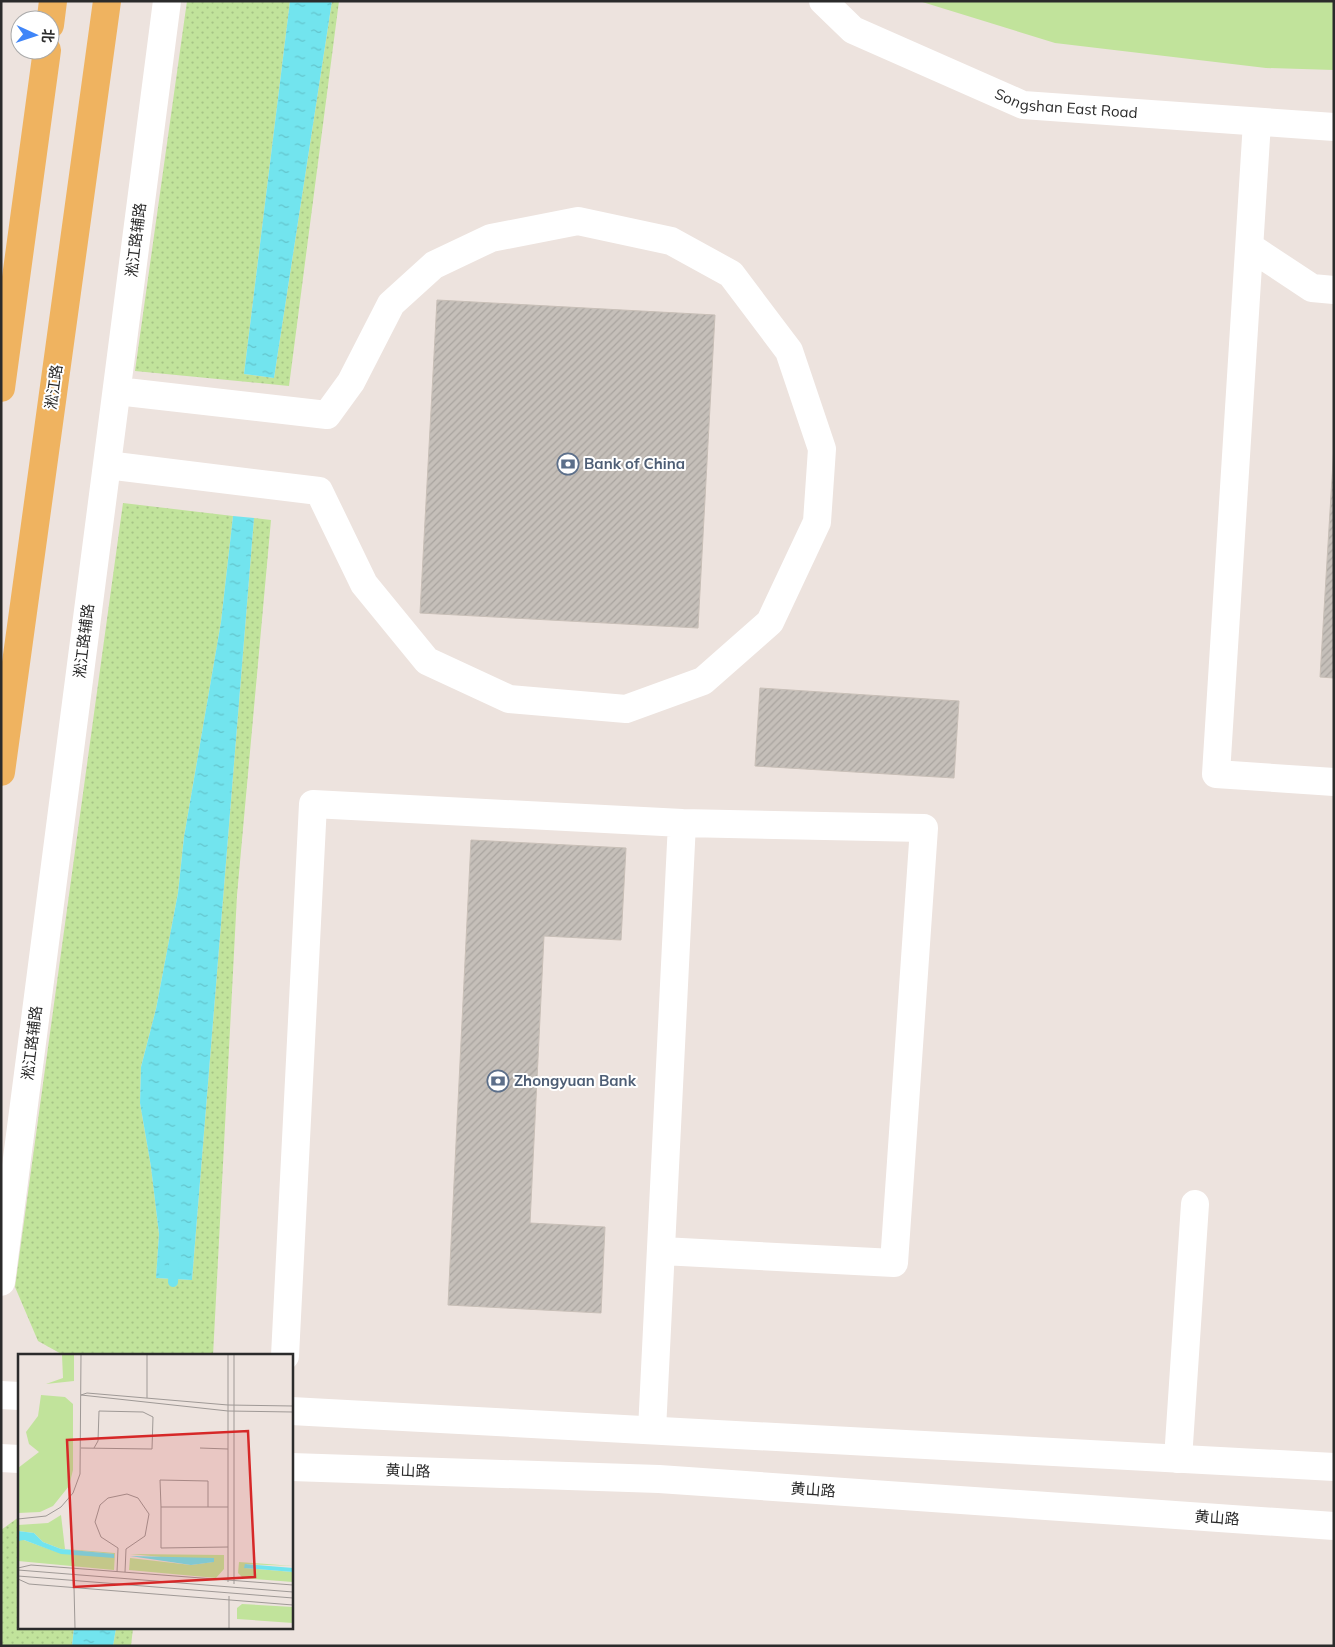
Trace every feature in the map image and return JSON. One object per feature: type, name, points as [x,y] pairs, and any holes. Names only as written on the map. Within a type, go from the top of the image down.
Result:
[{"type":"main road","name":"淞江路","points":[[1,772],[107,1]]},
{"type":"main road","points":[[1,388],[46,60]]},
{"type":"street","name":"淞江路辅路","points":[[1,1282],[166,1]]},
{"type":"street","name":"Songshan East Road","points":[[823,1],[853,30],[1023,105],[1334,127]]},
{"type":"street","points":[[1257,122],[1216,774],[1334,782]]},
{"type":"street","points":[[107,465],[319,491],[364,584],[427,661],[509,699],[626,709],[703,681],[770,622],[817,522],[822,449],[789,351],[730,274],[671,241],[578,221],[491,238],[434,265],[391,304],[351,382],[327,415],[116,391]]},
{"type":"street","points":[[1250,247],[1312,288],[1334,290]]},
{"type":"street","points":[[286,1354],[313,804],[682,823],[924,828],[894,1263],[662,1251]]},
{"type":"street","points":[[652,1430],[682,823]]},
{"type":"street","points":[[1178,1459],[1195,1204]]},
{"type":"street","points":[[1,1395],[18,1396]]},
{"type":"street","points":[[292,1410],[1334,1467]]},
{"type":"street","points":[[1,1458],[18,1459]]},
{"type":"street","name":"黄山路","points":[[292,1467],[658,1479],[1334,1526]]},
{"type":"green space","points":[[187,1],[290,1],[244,374],[274,378],[332,1],[339,1],[289,386],[135,371]]},
{"type":"green space","points":[[919,1],[1334,1],[1334,70],[1266,68],[1055,43]]},
{"type":"green space","points":[[123,503],[233,516],[221,622],[184,837],[178,893],[156,1009],[141,1067],[140,1103],[151,1167],[159,1234],[156,1278],[192,1280],[254,518],[271,520],[237,895],[213,1354],[61,1354],[38,1341],[15,1287]]},
{"type":"green space","points":[[18,1518],[18,1630],[74,1630],[72,1646],[1,1646],[1,1530]]},
{"type":"green space","points":[[116,1630],[133,1630],[131,1646],[113,1646]]},
{"type":"water","points":[[290,1],[332,1],[274,378],[244,374]]},
{"type":"water","points":[[233,516],[254,518],[192,1280],[156,1278],[159,1234],[151,1167],[140,1103],[141,1067],[156,1009],[178,893],[184,837],[221,622]]},
{"type":"water","points":[[74,1630],[116,1630],[113,1646],[72,1646]]},
{"type":"building","name":"Bank of China","points":[[437,300],[715,315],[698,628],[420,613]]},
{"type":"building","points":[[1334,445],[1334,678],[1320,677]]},
{"type":"building","points":[[760,688],[959,701],[954,778],[755,766]]},
{"type":"building","name":"Zhongyuan Bank","points":[[471,840],[626,848],[621,940],[544,936],[530,1223],[605,1227],[601,1313],[448,1305]]},
{"type":"waterway","points":[[173,1282],[174,1265]]},
{"type":"place","name":"Bank of China","points":[[568,464]]},
{"type":"place","name":"Zhongyuan Bank","points":[[498,1081]]}]
